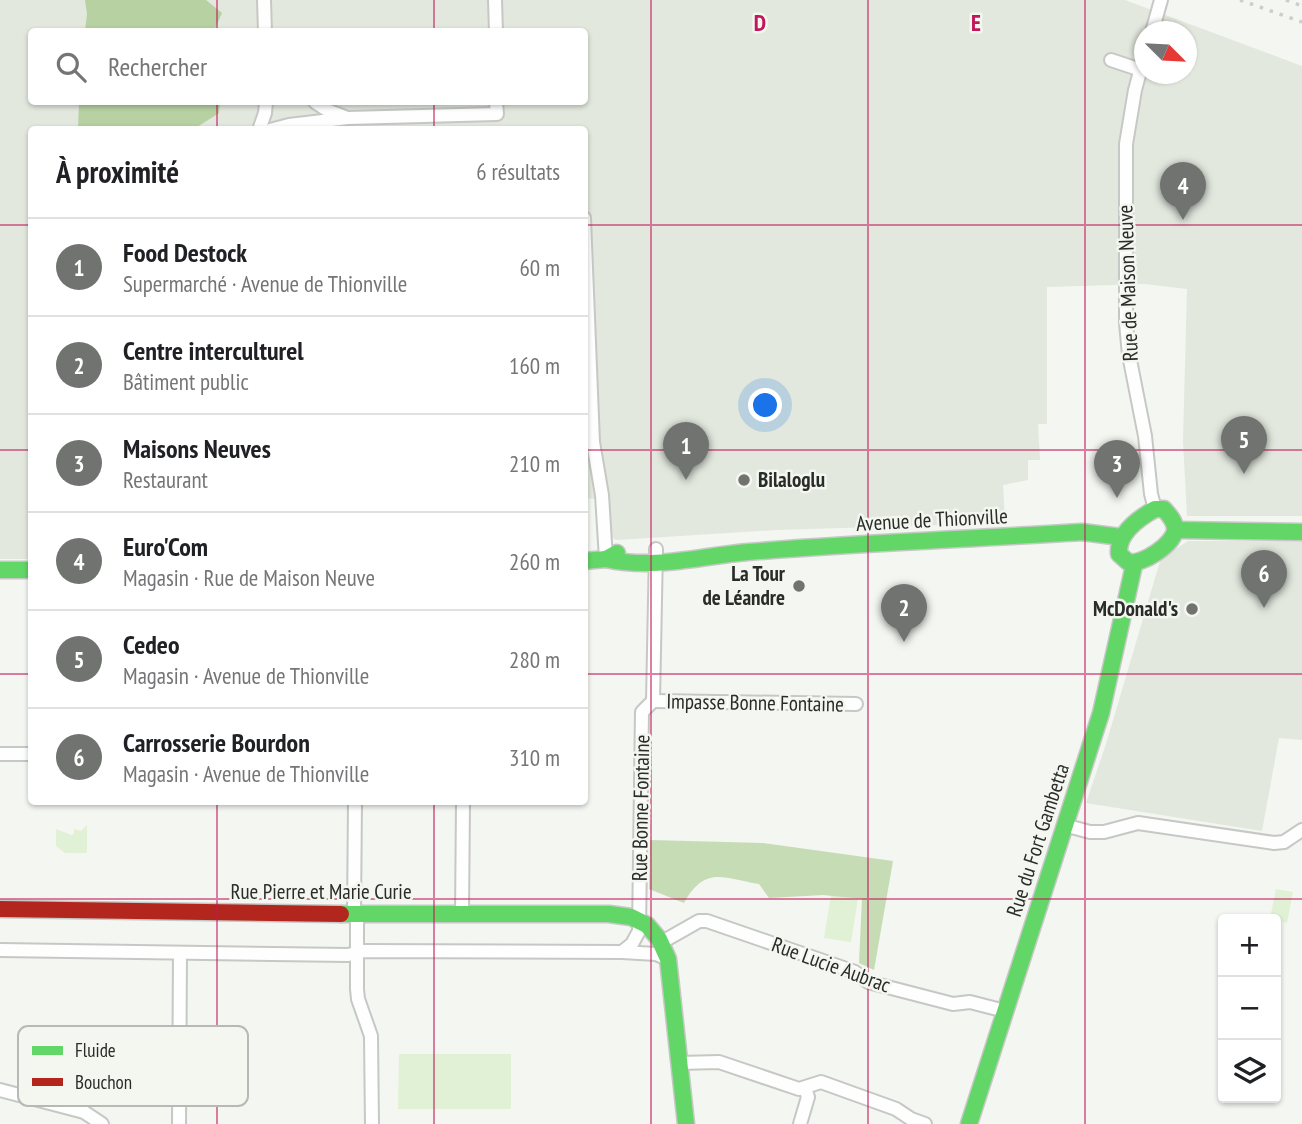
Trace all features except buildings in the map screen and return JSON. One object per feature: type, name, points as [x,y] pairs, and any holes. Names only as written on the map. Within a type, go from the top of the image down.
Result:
[{"type":"street","points":[[264,0],[265,28]]},
{"type":"street","points":[[495,0],[496,28]]},
{"type":"street","points":[[1155,21],[1161,0]]},
{"type":"street","points":[[1111,60],[1134,63]]},
{"type":"street","name":"Rue de Maison Neuve","points":[[1138,84],[1130,112],[1126,144],[1126,323],[1155,509]]},
{"type":"street","points":[[260,126],[266,105]]},
{"type":"street","points":[[320,105],[348,118]]},
{"type":"street","points":[[285,126],[348,118],[496,114],[496,105]]},
{"type":"street","points":[[588,318],[593,442],[602,495],[606,559]]},
{"type":"street","points":[[1155,509],[1164,509],[1173,518],[1177,530],[1174,537],[1140,563],[1134,565],[1119,556],[1117,545],[1121,537],[1155,509]]},
{"type":"street","points":[[1177,530],[1302,532]]},
{"type":"street","name":"Avenue de Thionville","points":[[588,561],[606,559],[620,552],[656,555],[703,545],[745,552],[1082,532],[1121,537]]},
{"type":"street","name":"Rue Bonne Fontaine","points":[[640,919],[642,712],[653,701],[656,555]]},
{"type":"street","name":"Rue du Fort Gambetta","points":[[969,1124],[1101,713],[1134,565]]},
{"type":"street","points":[[0,570],[28,570]]},
{"type":"street","name":"Impasse Bonne Fontaine","points":[[653,701],[856,704]]},
{"type":"street","points":[[0,754],[28,754]]},
{"type":"street","points":[[355,805],[358,999],[371,1036],[372,1124]]},
{"type":"street","points":[[462,914],[463,805]]},
{"type":"street","points":[[1064,825],[1090,832],[1104,832],[1138,823],[1274,843],[1284,842],[1302,830]]},
{"type":"street","name":"Rue Pierre et Marie Curie","points":[[0,909],[355,914],[627,914],[640,919]]},
{"type":"street","points":[[640,919],[662,942],[668,959],[686,1124]]},
{"type":"street","points":[[622,952],[632,944],[639,931],[640,919]]},
{"type":"street","name":"Rue Lucie Aubrac","points":[[662,942],[699,921],[707,921],[855,972],[868,982],[953,1004],[970,1002],[1005,1011]]},
{"type":"street","points":[[0,950],[180,953],[622,952],[656,954],[668,959]]},
{"type":"street","points":[[180,953],[180,1026]]},
{"type":"street","points":[[679,1063],[719,1062],[791,1088],[805,1088],[821,1082],[896,1109],[925,1124]]},
{"type":"street","points":[[800,1124],[808,1097],[805,1088]]},
{"type":"street","points":[[0,1090],[18,1095]]},
{"type":"street","points":[[61,1106],[84,1112],[102,1124]]},
{"type":"street","points":[[179,1106],[179,1124]]},
{"type":"shaded area","points":[[0,0],[1125,0],[1181,21],[1134,21],[1134,84],[1197,84],[1197,27],[1302,66],[1302,516],[1187,516],[1183,441],[1187,289],[1145,284],[1047,287],[1047,424],[1038,424],[1040,460],[1028,460],[1028,480],[1003,485],[1005,523],[777,530],[616,540],[610,536],[608,500],[588,498],[588,126],[28,126],[28,559],[0,559]]},
{"type":"shaded area","points":[[85,0],[206,0],[222,13],[215,28],[85,28]]},
{"type":"shaded area","points":[[79,105],[220,105],[219,113],[199,126],[78,126]]},
{"type":"shaded area","points":[[1188,541],[1302,541],[1302,740],[1279,738],[1262,831],[1086,803],[1161,558]]},
{"type":"shaded area","points":[[87,825],[87,853],[65,853],[56,846],[56,829],[71,835],[74,834],[74,829],[81,831]]},
{"type":"shaded area","points":[[650,840],[763,843],[893,861],[874,970],[859,963],[862,899],[823,895],[769,898],[759,884],[716,877],[700,883],[684,903],[649,889]]},
{"type":"shaded area","points":[[1276,889],[1293,892],[1287,923],[1281,922],[1281,914],[1271,914]]},
{"type":"shaded area","points":[[831,895],[858,899],[851,942],[824,938]]},
{"type":"shaded area","points":[[399,1054],[511,1054],[511,1109],[398,1109]]},
{"type":"railway","points":[[1240,0],[1302,22]]},
{"type":"railway","points":[[1286,0],[1302,6]]},
{"type":"traffic: fast","points":[[1155,509],[1164,509],[1170,516],[1175,526],[1174,535],[1156,553],[1141,561],[1128,562],[1119,554],[1119,546],[1125,533],[1155,509]]},
{"type":"traffic: fast","points":[[1177,530],[1302,532]]},
{"type":"traffic: fast","points":[[606,559],[660,563],[790,549],[1082,532],[1121,537]]},
{"type":"traffic: fast","points":[[588,561],[606,559],[617,553]]},
{"type":"traffic: fast","points":[[969,1124],[1101,713],[1134,565]]},
{"type":"traffic: fast","points":[[0,570],[28,570]]},
{"type":"traffic: fast","points":[[341,914],[609,914],[631,917],[647,925],[659,939],[668,959],[686,1124]]},
{"type":"traffic: jam","points":[[0,909],[341,914]]},
{"type":"place","name":"Euro'Com","points":[[1183,220]]},
{"type":"place","name":"Cedeo","points":[[1244,474]]},
{"type":"place","name":"Food Destock","points":[[686,480]]},
{"type":"place","name":"Bilaloglu","points":[[744,480]]},
{"type":"place","name":"Maisons Neuves","points":[[1117,498]]},
{"type":"place","name":"La Tour de Léandre","points":[[799,586]]},
{"type":"place","name":"Carrosserie Bourdon","points":[[1264,608]]},
{"type":"place","name":"McDonald's","points":[[1192,609]]},
{"type":"place","name":"Centre interculturel","points":[[904,642]]}]
